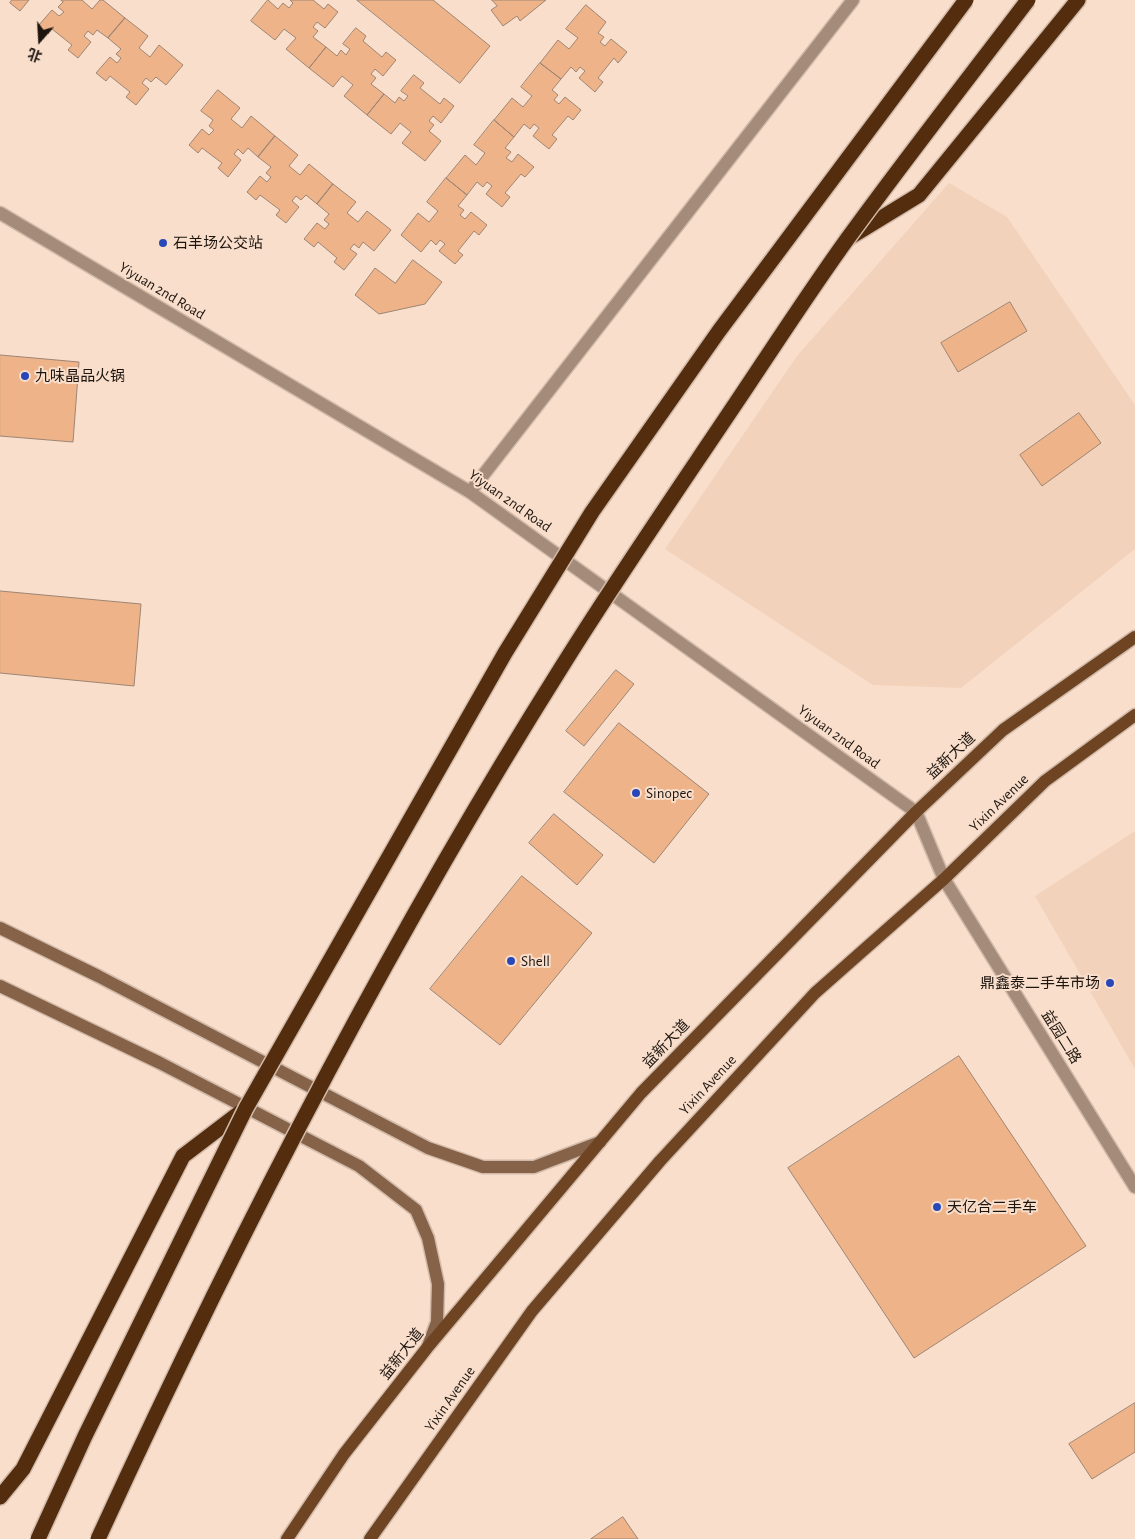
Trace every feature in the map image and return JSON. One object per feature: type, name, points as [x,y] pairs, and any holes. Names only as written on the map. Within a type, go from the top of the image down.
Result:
[{"type":"highway","points":[[38,1539],[85,1436],[246,1108],[505,652],[592,512],[719,331],[966,0]]},
{"type":"highway","points":[[98,1539],[146,1433],[249,1226],[403,933],[560,669],[640,545],[847,239],[1028,0]]},
{"type":"highway","points":[[847,239],[919,195],[1078,0]]},
{"type":"highway","points":[[0,1497],[23,1469],[184,1156],[246,1108]]},
{"type":"main road","name":"益新大道","points":[[287,1539],[344,1454],[427,1348],[641,1093],[916,812],[1003,730],[1135,637]]},
{"type":"main road","name":"Yixin Avenue","points":[[370,1539],[532,1311],[660,1161],[815,993],[944,879],[1045,781],[1135,714]]},
{"type":"main road","points":[[0,928],[98,976],[428,1148],[483,1167],[534,1167],[600,1142]]},
{"type":"main road","points":[[0,986],[160,1062],[359,1166],[416,1210],[428,1238],[438,1284],[437,1322],[427,1348]]},
{"type":"street","points":[[470,492],[853,0]]},
{"type":"street","name":"Yiyuan 2nd Road","points":[[0,214],[470,492],[916,812]]},
{"type":"street","points":[[916,812],[944,879]]},
{"type":"street","name":"益园二路","points":[[944,879],[1135,1187]]},
{"type":"shaded area","points":[[949,183],[1007,217],[1135,405],[1135,549],[961,688],[873,685],[665,549],[797,356]]},
{"type":"shaded area","name":"鼎鑫泰二手车市场","points":[[1135,831],[1135,1069],[1035,896]]},
{"type":"building","points":[[12,0],[29,0],[20,11],[10,3]]},
{"type":"building","points":[[61,0],[82,0],[92,9],[100,0],[103,0],[125,18],[108,38],[97,30],[93,35],[88,31],[84,36],[91,42],[78,58],[68,50],[72,45],[52,29],[48,34],[38,26],[52,10],[59,16],[64,12],[58,7],[63,2]]},
{"type":"building","points":[[268,0],[278,9],[283,3],[289,8],[293,3],[290,0],[313,0],[324,9],[328,4],[338,12],[325,28],[317,22],[313,27],[318,31],[313,37],[326,47],[309,68],[286,49],[296,38],[284,29],[275,40],[251,21]]},
{"type":"building","points":[[357,0],[433,0],[490,46],[460,83]]},
{"type":"building","points":[[492,0],[546,0],[520,21],[517,16],[503,26],[491,10],[497,6]]},
{"type":"building","points":[[586,5],[606,22],[598,33],[604,37],[600,42],[605,46],[611,39],[627,52],[618,63],[614,58],[598,78],[603,82],[595,92],[579,78],[585,71],[580,67],[576,72],[571,67],[561,79],[540,63],[558,40],[569,49],[578,38],[566,29]]},
{"type":"building","points":[[125,18],[148,36],[139,48],[150,57],[159,45],[183,65],[166,85],[156,77],[151,82],[146,78],[142,83],[149,89],[136,105],[126,97],[130,92],[110,76],[106,81],[96,73],[110,57],[117,63],[121,58],[116,54],[121,49],[108,38]]},
{"type":"building","points":[[356,28],[366,36],[363,41],[382,57],[386,52],[396,60],[383,76],[375,69],[371,74],[376,78],[371,84],[384,94],[367,115],[344,96],[353,85],[342,76],[333,87],[309,68],[326,47],[337,56],[341,50],[346,55],[350,49],[343,44]]},
{"type":"building","points":[[540,63],[561,79],[552,90],[558,95],[554,100],[559,104],[565,97],[581,110],[573,120],[568,116],[552,135],[557,139],[549,149],[533,136],[539,128],[534,124],[530,129],[524,124],[514,137],[494,120],[512,98],[523,107],[532,96],[521,87]]},
{"type":"building","points":[[414,75],[424,83],[420,88],[440,104],[444,98],[454,106],[441,123],[433,116],[429,121],[434,125],[429,131],[441,141],[425,161],[402,143],[411,132],[400,123],[391,134],[367,115],[384,94],[395,103],[399,97],[404,101],[408,96],[401,91]]},
{"type":"building","points":[[218,90],[240,108],[231,119],[242,128],[251,116],[275,136],[258,157],[248,148],[243,154],[238,149],[234,154],[241,160],[228,177],[218,168],[222,163],[202,148],[198,153],[189,145],[202,129],[209,135],[214,130],[209,126],[213,120],[201,111]]},
{"type":"building","points":[[494,120],[514,137],[505,148],[511,152],[506,158],[512,162],[518,154],[534,167],[525,177],[521,174],[505,193],[510,197],[502,207],[486,194],[492,186],[487,182],[483,187],[477,182],[467,195],[446,178],[465,155],[476,165],[485,153],[474,145]]},
{"type":"building","points":[[275,136],[298,155],[289,166],[300,175],[309,164],[333,184],[317,204],[306,195],[301,200],[296,196],[292,201],[299,207],[286,223],[276,215],[280,210],[260,195],[256,200],[247,192],[260,176],[267,182],[271,177],[266,173],[271,167],[258,157]]},
{"type":"building","points":[[446,178],[467,195],[458,206],[464,210],[460,215],[465,219],[471,212],[487,225],[479,235],[474,231],[458,251],[463,255],[455,264],[439,251],[445,244],[440,240],[436,245],[431,240],[421,252],[401,235],[418,213],[429,222],[438,211],[427,202]]},
{"type":"building","points":[[333,184],[356,202],[347,213],[358,222],[367,211],[391,230],[374,251],[363,242],[359,248],[354,244],[350,249],[357,254],[344,270],[334,262],[337,258],[318,242],[314,247],[304,239],[317,223],[325,229],[329,224],[324,220],[329,214],[317,204]]},
{"type":"building","points":[[413,260],[442,282],[425,304],[379,314],[355,295],[375,268],[395,283]]},
{"type":"building","points":[[1010,302],[1027,331],[958,372],[941,343]]},
{"type":"building","points":[[0,355],[79,362],[73,442],[0,436]]},
{"type":"building","points":[[1079,413],[1101,443],[1042,486],[1020,455]]},
{"type":"building","points":[[0,591],[141,604],[134,686],[0,673]]},
{"type":"building","points":[[616,670],[634,684],[584,746],[566,731]]},
{"type":"building","name":"Sinopec","points":[[619,723],[709,794],[654,863],[564,792]]},
{"type":"building","points":[[554,814],[603,855],[577,885],[529,843]]},
{"type":"building","name":"Shell","points":[[522,876],[592,933],[500,1045],[430,989]]},
{"type":"building","name":"天亿合二手车","points":[[959,1056],[1086,1246],[914,1358],[788,1168]]},
{"type":"building","points":[[1135,1403],[1135,1452],[1092,1479],[1069,1444]]},
{"type":"building","points":[[623,1517],[638,1539],[591,1539]]},
{"type":"place","name":"石羊场公交站","points":[[163,243]]},
{"type":"place","name":"九味晶品火锅","points":[[25,376]]},
{"type":"place","name":"Sinopec","points":[[636,793]]},
{"type":"place","name":"Shell","points":[[511,961]]},
{"type":"place","name":"鼎鑫泰二手车市场","points":[[1110,983]]},
{"type":"place","name":"天亿合二手车","points":[[937,1207]]}]
